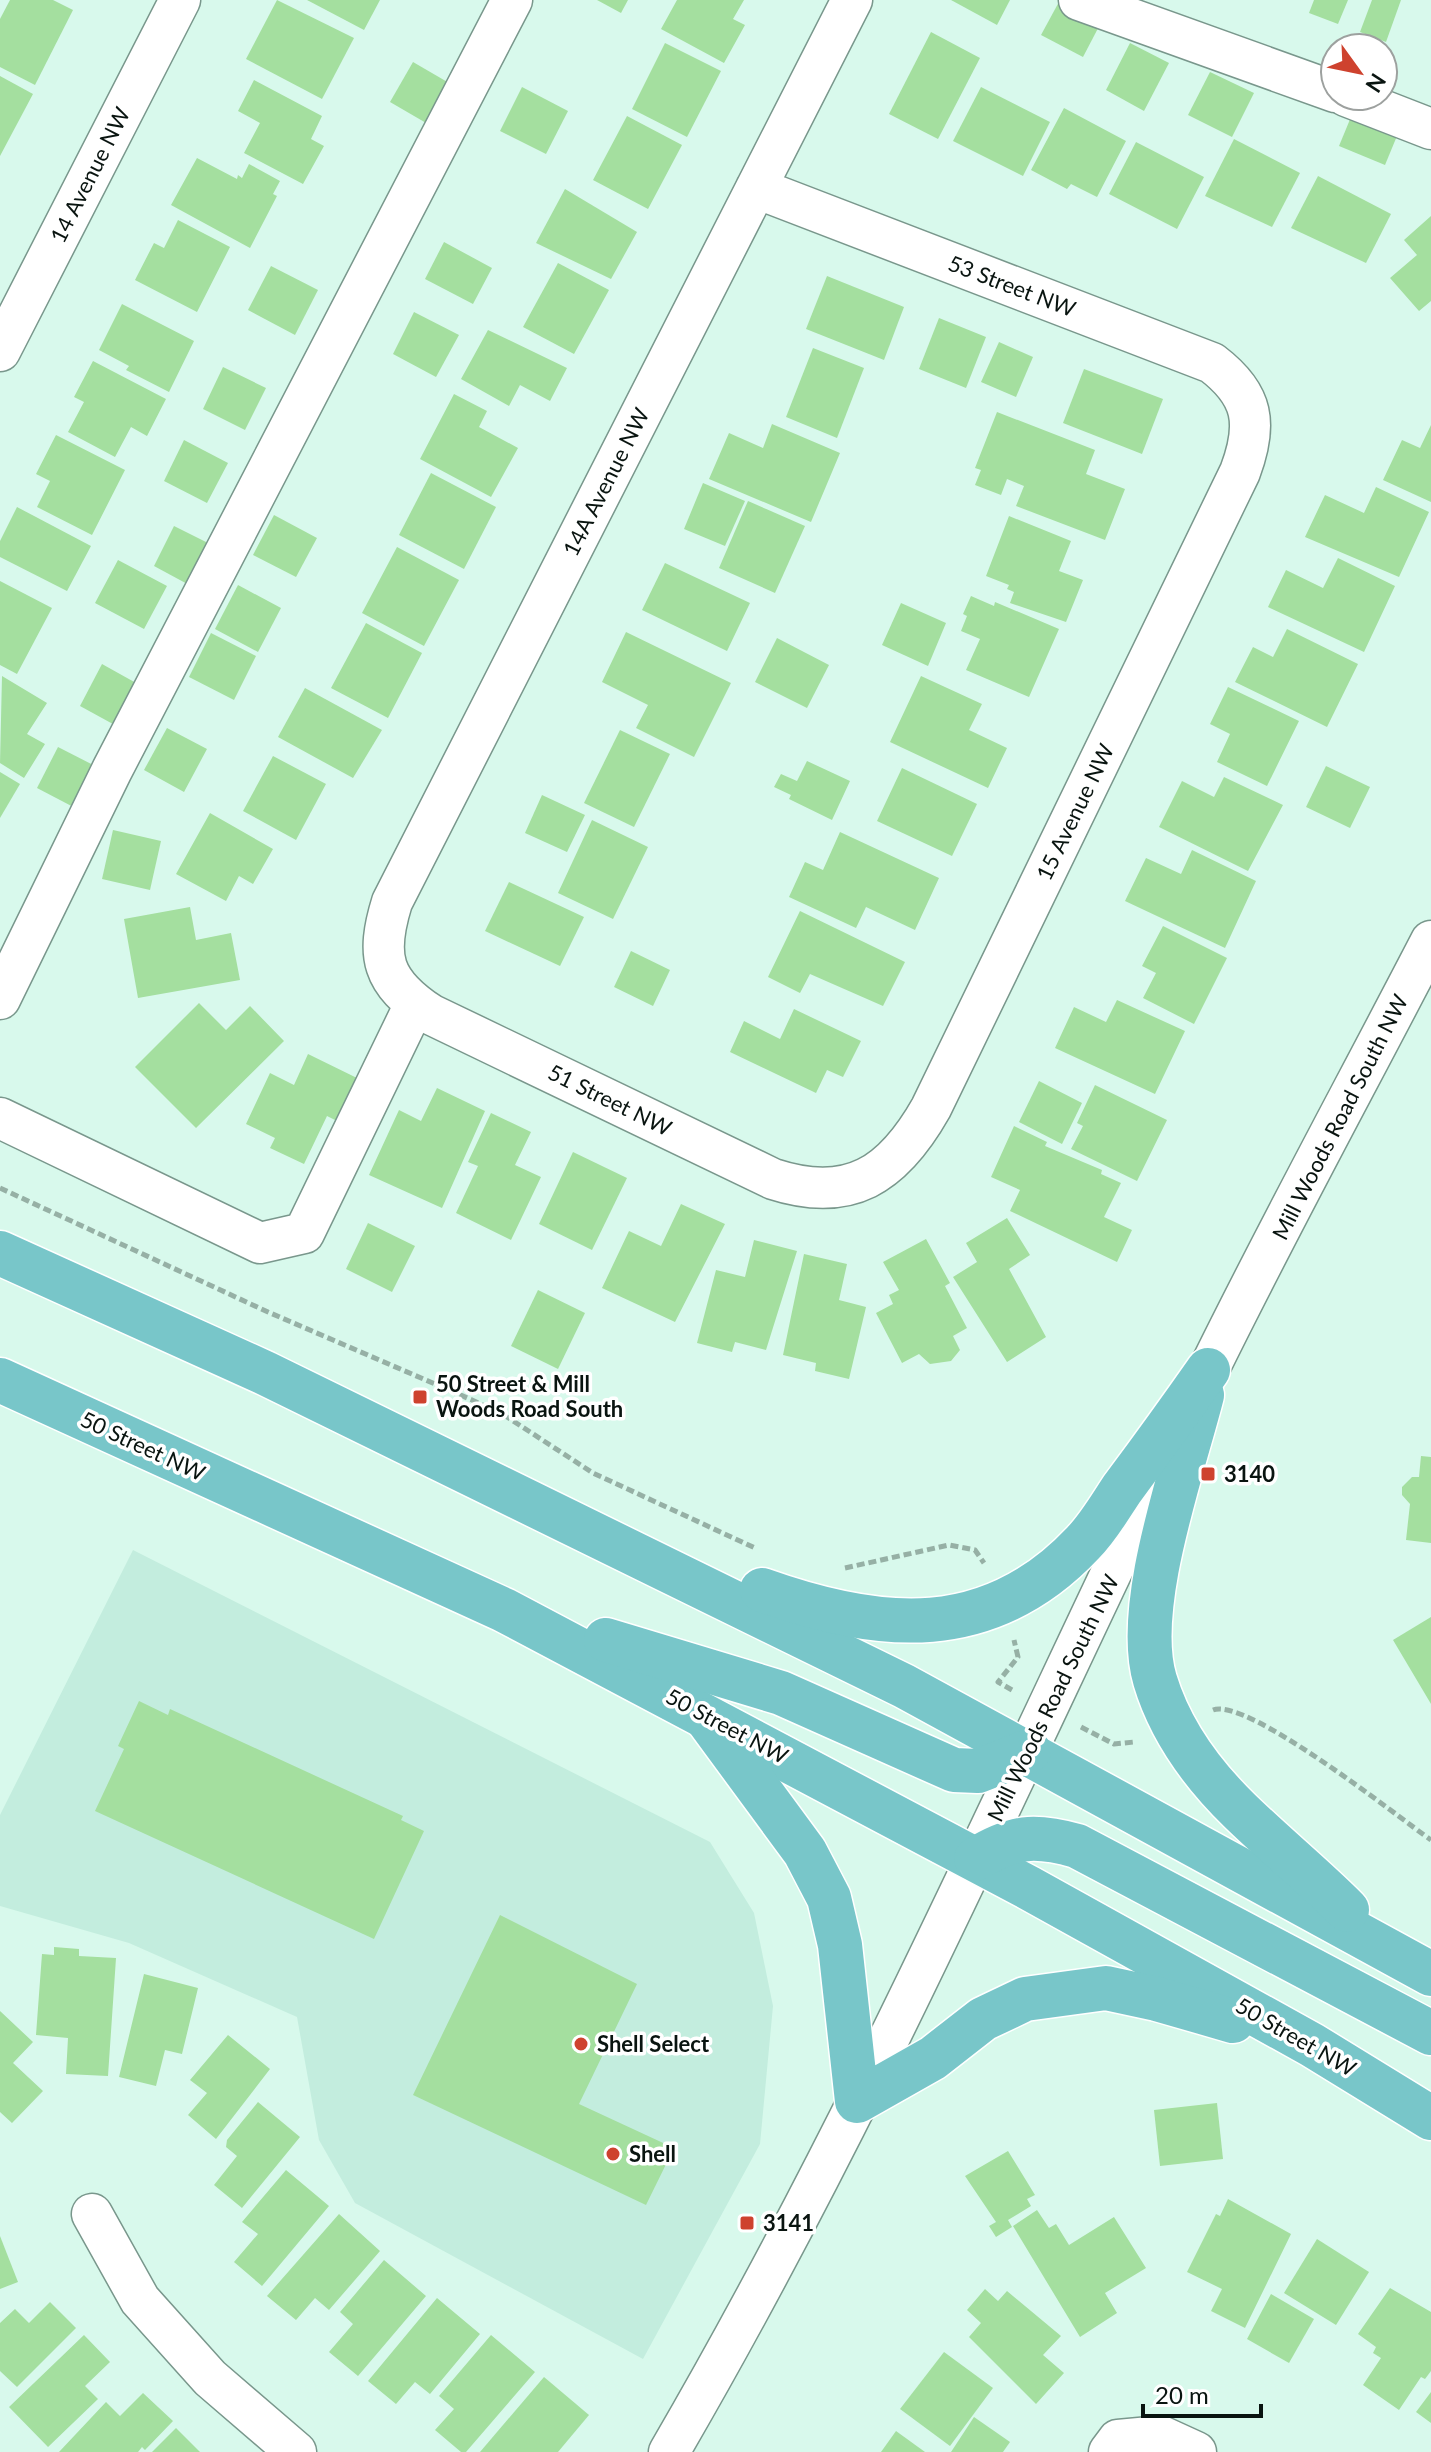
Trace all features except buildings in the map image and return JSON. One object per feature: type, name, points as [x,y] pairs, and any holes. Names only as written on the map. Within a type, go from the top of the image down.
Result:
[{"type":"main road","points":[[0,1253],[265,1373],[1029,1751],[1431,1974]]},
{"type":"main road","points":[[571,1523],[812,1608],[882,1622],[942,1619],[992,1605],[1026,1591],[1084,1542],[1208,1370]]},
{"type":"main road","points":[[1208,1370],[1161,1552],[1149,1633],[1155,1679],[1176,1730],[1212,1780],[1240,1811],[1289,1853],[1386,1948]]},
{"type":"main road","name":"50 Street NW","points":[[0,1380],[504,1610],[702,1712],[1312,2045],[1431,2118]]},
{"type":"main road","points":[[504,1610],[781,1693],[954,1770],[978,1771],[1029,1751]]},
{"type":"main road","points":[[702,1712],[805,1852],[829,1898],[840,1945],[857,2101],[933,2058],[993,2014],[1025,1999],[1055,1993],[1106,1988],[1131,1993],[1312,2045]]},
{"type":"main road","points":[[976,1859],[1007,1841],[1055,1840],[1077,1846],[1431,2033]]},
{"type":"street","name":"14 Avenue NW","points":[[0,351],[180,0]]},
{"type":"street","points":[[0,999],[112,770],[512,0]]},
{"type":"street","name":"14A Avenue NW","points":[[386,969],[382,946],[392,902],[852,0]]},
{"type":"street","points":[[1079,0],[1319,86]]},
{"type":"street","points":[[1387,112],[1431,129]]},
{"type":"street","name":"53 Street NW","points":[[756,188],[1212,363],[1241,391],[1249,409]]},
{"type":"street","name":"15 Avenue NW","points":[[853,1184],[871,1177],[893,1162],[915,1137],[931,1108],[1240,472],[1251,429],[1249,409]]},
{"type":"street","name":"Mill Woods Road South NW","points":[[669,2452],[732,2343],[857,2101],[1029,1751],[1208,1370],[1431,941]]},
{"type":"street","name":"51 Street NW","points":[[386,969],[395,985],[415,1004],[773,1179],[804,1189],[829,1190],[853,1184]]},
{"type":"street","points":[[0,1118],[260,1243],[304,1233],[415,1004]]},
{"type":"street","points":[[92,2214],[140,2300],[210,2378],[296,2452]]},
{"type":"street","points":[[1109,2452],[1118,2440],[1179,2444]]},
{"type":"path","points":[[0,1188],[268,1312],[504,1415],[593,1473],[767,1553]]},
{"type":"path","points":[[835,1569],[949,1545],[975,1550],[986,1565]]},
{"type":"path","points":[[1010,1689],[998,1682],[1018,1657],[1013,1636]]},
{"type":"path","points":[[1213,1710],[1230,1708],[1277,1733],[1431,1840]]},
{"type":"path","points":[[1095,1734],[1114,1744],[1144,1741]]},
{"type":"shaded area","points":[[133,1550],[710,1842],[754,1913],[773,2006],[760,2144],[643,2359],[355,2203],[319,2140],[297,2017],[129,1943],[0,1906],[0,1815]]},
{"type":"place","name":"50 Street & Mill Woods Road South","points":[[420,1397]]},
{"type":"place","name":"3140","points":[[1208,1474]]},
{"type":"place","name":"Shell Select","points":[[581,2044]]},
{"type":"place","name":"Shell","points":[[613,2154]]},
{"type":"place","name":"3141","points":[[747,2223]]}]
